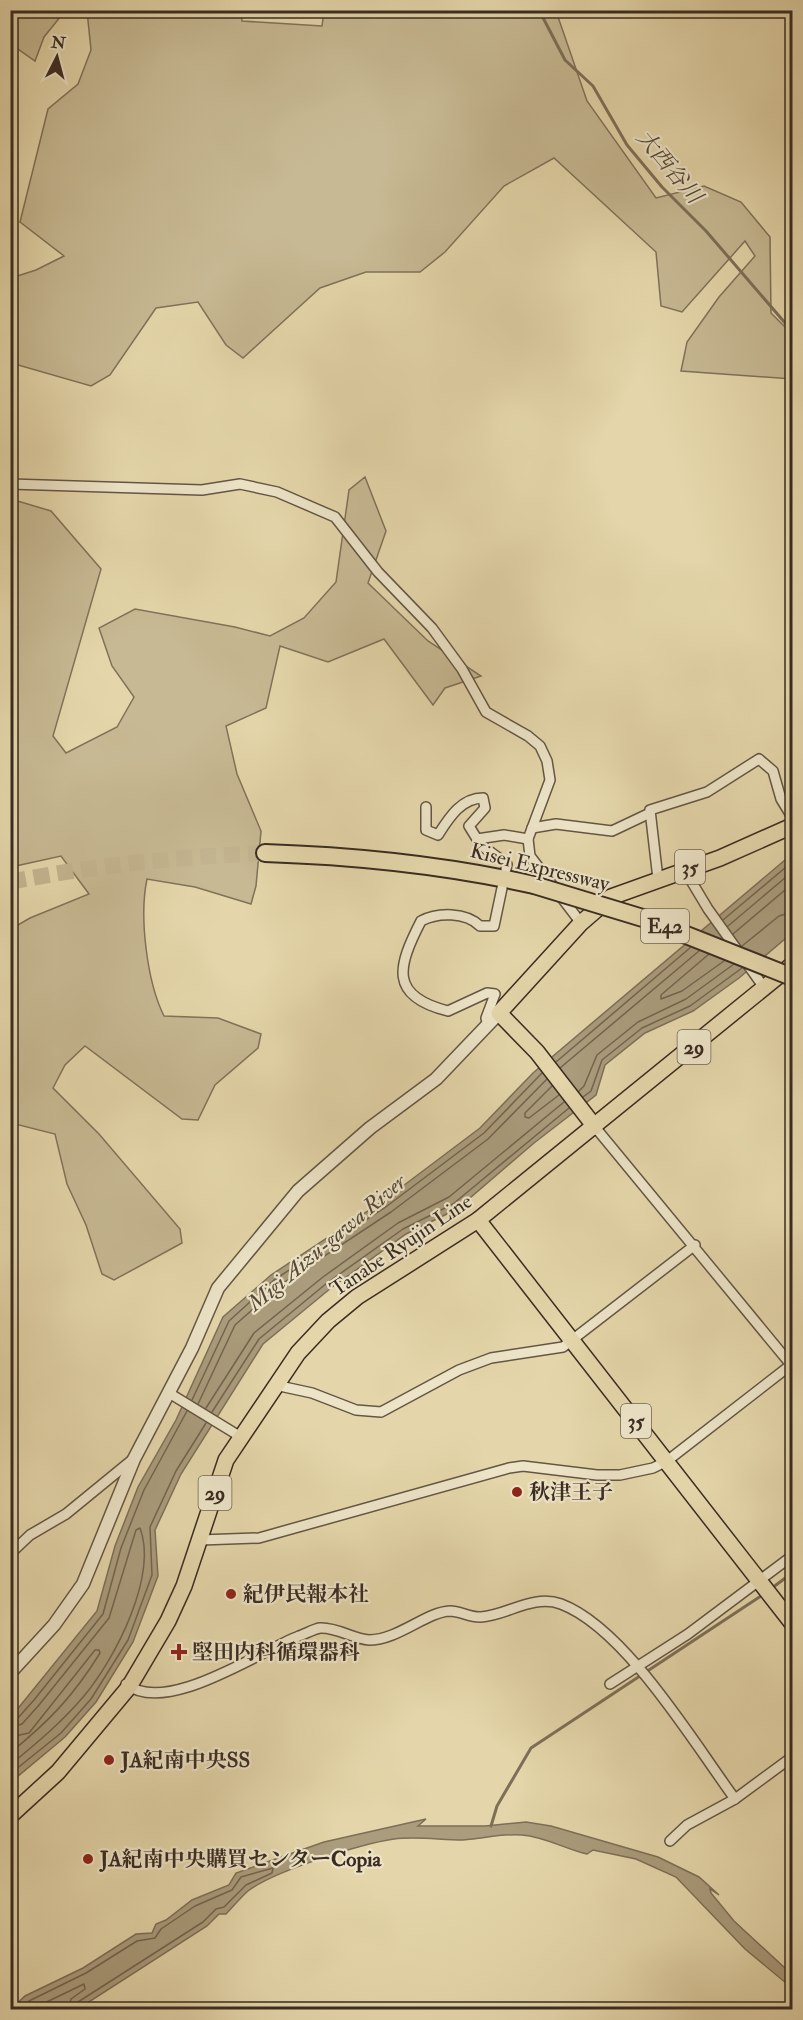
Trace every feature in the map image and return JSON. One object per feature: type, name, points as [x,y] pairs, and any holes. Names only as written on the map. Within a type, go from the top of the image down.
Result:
[{"type":"highway","name":"Kisei Expressway","points":[[265,853],[394,860],[484,874],[534,885],[656,922],[792,977]]},
{"type":"main road","name":"35","points":[[499,1013],[581,923],[611,897],[720,858],[792,826]]},
{"type":"main road","name":"Tanabe Ryujin Line","points":[[12,1810],[58,1772],[127,1685],[168,1621],[184,1586],[226,1460],[238,1436],[298,1353],[328,1321],[357,1297],[478,1220],[592,1123],[765,989],[792,965]]},
{"type":"main road","points":[[499,1013],[537,1052],[592,1123]]},
{"type":"main road","name":"35","points":[[478,1220],[792,1623]]},
{"type":"street","points":[[10,484],[202,490],[240,484],[277,492],[335,517],[378,572],[432,627],[462,669],[486,712],[528,736],[540,746],[547,761],[550,780],[528,839],[530,856],[581,923]]},
{"type":"street","points":[[532,828],[556,824],[612,831],[650,813],[650,810],[707,792],[759,759],[773,771],[781,799],[792,817]]},
{"type":"street","points":[[426,807],[426,830],[438,835],[454,811],[473,798],[483,798],[485,808],[469,826],[478,843],[507,864],[506,869]]},
{"type":"street","points":[[650,813],[658,879]]},
{"type":"street","points":[[477,839],[504,835],[528,839]]},
{"type":"street","points":[[684,869],[708,909],[765,989]]},
{"type":"street","points":[[488,1026],[486,1018],[495,994],[487,993],[448,1011],[434,1007],[419,1000],[410,991],[404,980],[402,962],[421,921],[429,917],[445,915],[472,919],[480,926],[495,926],[502,888]]},
{"type":"street","points":[[10,1673],[57,1629],[83,1584],[134,1459],[171,1394],[218,1288],[298,1191],[370,1128],[436,1078],[499,1013]]},
{"type":"street","points":[[200,1540],[260,1538],[509,1468],[523,1466],[597,1475],[636,1472],[667,1461],[792,1365],[592,1123]]},
{"type":"street","points":[[276,1385],[312,1393],[356,1410],[381,1412],[459,1370],[491,1358],[563,1347],[584,1334],[694,1245]]},
{"type":"street","points":[[171,1394],[238,1436]]},
{"type":"street","points":[[10,1554],[30,1535],[66,1514],[134,1459]]},
{"type":"street","points":[[610,1684],[688,1634],[792,1556]]},
{"type":"street","points":[[127,1685],[150,1693],[172,1692],[214,1677],[320,1628],[368,1640],[390,1636],[449,1611],[480,1618],[542,1601],[560,1604],[606,1632],[638,1666],[735,1799]]},
{"type":"street","points":[[669,1841],[687,1825],[735,1799],[792,1757]]},
{"type":"shaded area","points":[[11,10],[65,11],[44,37],[35,61],[11,44]]},
{"type":"shaded area","points":[[87,11],[241,11],[242,21],[322,26],[324,11],[556,11],[587,101],[656,198],[704,186],[741,202],[770,237],[771,313],[792,334],[792,379],[681,371],[687,342],[719,297],[755,256],[745,241],[682,312],[661,306],[656,252],[554,158],[504,186],[445,252],[420,272],[366,272],[320,288],[243,358],[226,345],[198,302],[156,308],[110,375],[91,386],[11,363],[11,278],[36,270],[64,256],[20,222],[48,109],[78,84],[91,50]]},
{"type":"shaded area","points":[[365,477],[386,531],[368,583],[428,641],[481,676],[445,688],[433,705],[384,639],[328,662],[280,646],[266,708],[226,726],[237,774],[261,831],[256,886],[251,904],[195,887],[147,879],[144,930],[153,986],[164,1016],[218,1018],[261,1034],[258,1048],[215,1085],[198,1120],[182,1119],[85,1046],[65,1065],[53,1088],[99,1134],[180,1229],[182,1243],[114,1280],[102,1274],[86,1225],[67,1184],[55,1134],[11,1123],[11,929],[30,918],[89,894],[61,856],[11,867],[10,639],[18,627],[11,624],[11,499],[51,511],[101,569],[53,736],[66,753],[117,727],[134,697],[112,666],[99,628],[135,609],[235,627],[270,636],[304,618],[336,582],[349,490]]},
{"type":"water","name":"Migi Aizu-gawa River","points":[[792,854],[792,933],[739,978],[693,1011],[645,1033],[605,1065],[596,1095],[534,1143],[457,1209],[406,1234],[331,1288],[263,1344],[181,1474],[155,1530],[158,1576],[133,1642],[96,1702],[65,1737],[11,1782],[11,1717],[97,1611],[115,1546],[138,1487],[176,1420],[223,1317],[271,1275],[383,1201],[480,1128],[533,1073]]},
{"type":"water","points":[[426,1819],[418,1826],[485,1826],[526,1822],[551,1826],[658,1857],[699,1877],[719,1895],[710,1889],[734,1921],[786,1969],[792,1971],[792,1988],[745,1949],[676,1877],[636,1859],[593,1850],[587,1854],[539,1838],[507,1835],[463,1840],[394,1839],[318,1859],[260,1883],[248,1891],[226,1914],[219,1914],[207,1926],[78,2009],[11,2009],[25,1996],[83,1968],[136,1934],[152,1933],[156,1924],[166,1920],[192,1900],[229,1885],[236,1873],[324,1842]]},
{"type":"waterway","name":"大西谷川","points":[[539,10],[565,60],[593,86],[627,145],[662,187],[706,231],[792,331]]},
{"type":"waterway","points":[[772,1588],[792,1573]]},
{"type":"waterway","points":[[491,1826],[497,1806],[531,1748],[764,1594]]},
{"type":"tunnel","points":[[10,882],[137,863],[265,853]]},
{"type":"place","name":"秋津王子","points":[[517,1492]]},
{"type":"place","name":"紀伊民報本社","points":[[231,1594]]},
{"type":"place","name":"堅田内科循環器科","points":[[179,1652]]},
{"type":"place","name":"JA紀南中央SS","points":[[109,1760]]},
{"type":"place","name":"JA紀南中央購買センターCopia","points":[[88,1859]]}]
